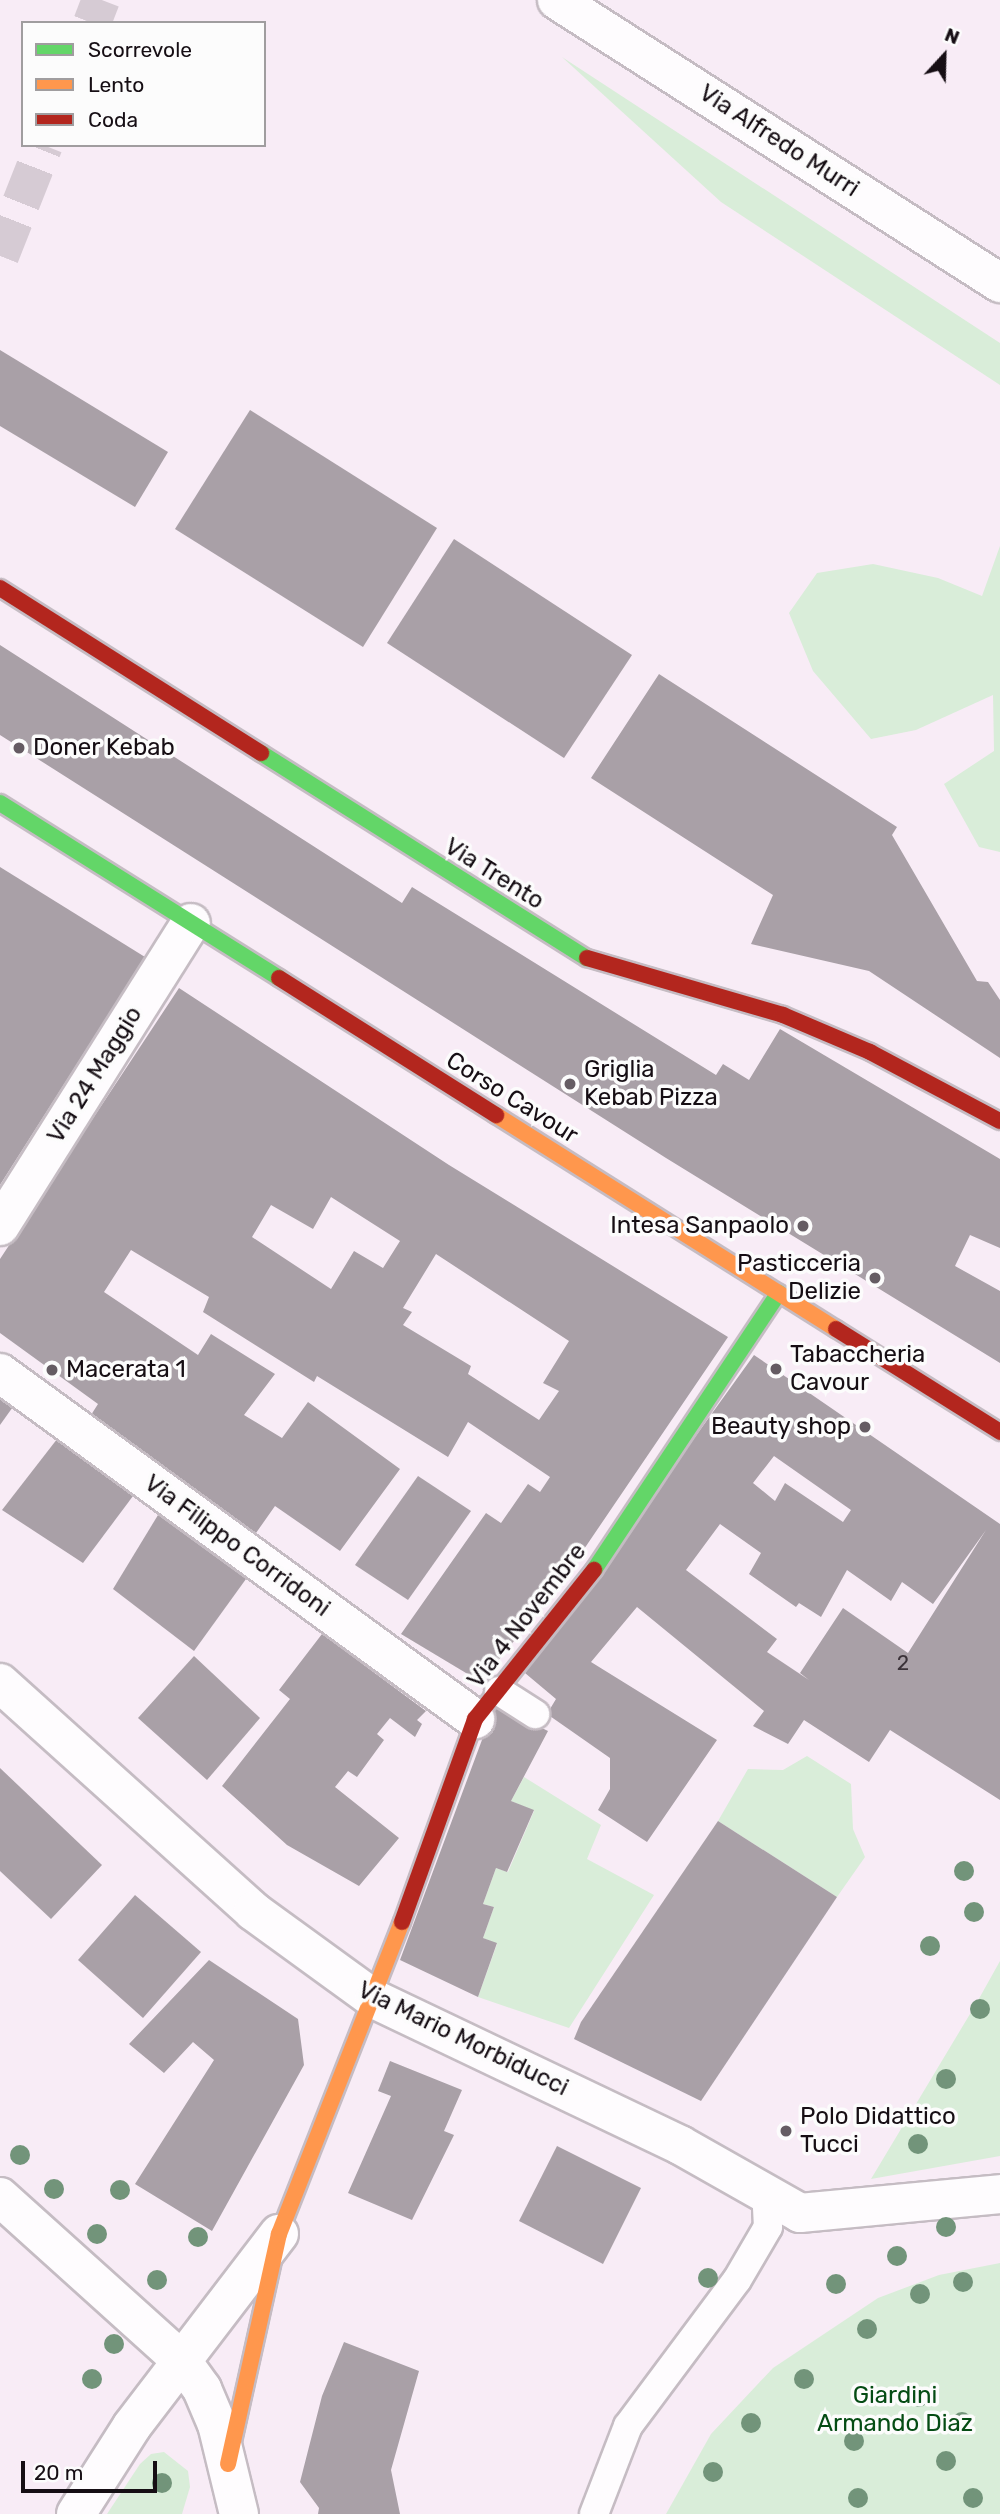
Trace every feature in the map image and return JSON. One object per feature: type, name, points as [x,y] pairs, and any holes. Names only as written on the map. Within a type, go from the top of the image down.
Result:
[{"type":"main road","name":"Via Trento","points":[[0,588],[583,957],[783,1015],[870,1052],[1000,1121]]},
{"type":"main road","name":"Corso Cavour","points":[[0,803],[1000,1432]]},
{"type":"main road","name":"Via 4 Novembre","points":[[229,2464],[279,2234],[374,1999],[487,1705],[594,1570],[779,1293]]},
{"type":"street","name":"Via Alfredo Murri","points":[[557,0],[1000,283]]},
{"type":"street","name":"Via 24 Maggio","points":[[0,1226],[191,923]]},
{"type":"street","name":"Via Filippo Corridoni","points":[[0,1373],[487,1705]]},
{"type":"street","name":"Via Mario Morbiducci","points":[[0,1682],[253,1911],[374,1999],[680,2145],[800,2213],[1000,2194]]},
{"type":"street","points":[[0,2197],[181,2360],[202,2389],[229,2464],[239,2514]]},
{"type":"street","points":[[76,2514],[181,2360],[279,2234]]},
{"type":"lane","points":[[487,1705],[535,1714]]},
{"type":"lane","points":[[594,2514],[628,2426],[737,2280],[768,2227],[766,2194]]},
{"type":"green space","points":[[562,57],[1000,343],[1000,385],[721,202]]},
{"type":"green space","points":[[1000,546],[1000,852],[979,847],[944,784],[994,751],[993,695],[916,730],[871,739],[813,671],[789,613],[817,573],[873,564],[938,578],[982,596]]},
{"type":"green space","points":[[807,1756],[851,1784],[853,1829],[865,1857],[837,1897],[718,1821],[748,1769],[783,1770]]},
{"type":"green space","points":[[524,1777],[601,1825],[587,1859],[654,1895],[569,2028],[478,1997],[497,1944],[483,1938],[494,1907],[483,1904],[496,1868],[508,1872],[534,1811],[511,1801]]},
{"type":"green space","points":[[1000,1961],[1000,2156],[871,2179],[976,2004]]},
{"type":"green space","name":"Giardini Armando Diaz","points":[[1000,2263],[1000,2514],[666,2514],[711,2434],[773,2368],[878,2298],[939,2275]]},
{"type":"green space","points":[[164,2452],[188,2471],[190,2487],[182,2514],[107,2514],[140,2464],[151,2454]]},
{"type":"building","points":[[0,350],[168,452],[135,507],[0,426]]},
{"type":"building","points":[[250,410],[437,528],[363,647],[175,529]]},
{"type":"building","points":[[454,539],[632,655],[564,758],[387,643]]},
{"type":"building","points":[[0,645],[402,903],[412,887],[716,1075],[723,1064],[749,1080],[780,1029],[1000,1159],[1000,1248],[970,1235],[955,1266],[1000,1291],[1000,1363],[666,1158],[0,735]]},
{"type":"building","points":[[659,674],[897,827],[892,835],[977,981],[988,982],[1000,1000],[1000,1058],[869,971],[751,944],[773,895],[591,778]]},
{"type":"building","points":[[0,867],[145,957],[0,1185]]},
{"type":"building","points":[[179,988],[449,1165],[728,1337],[561,1583],[481,1682],[401,1634],[486,1513],[501,1523],[528,1484],[540,1492],[550,1477],[468,1422],[448,1457],[317,1376],[314,1382],[203,1312],[209,1297],[131,1250],[104,1292],[198,1355],[211,1334],[275,1374],[244,1415],[282,1438],[308,1402],[400,1469],[340,1551],[275,1506],[256,1533],[91,1415],[98,1404],[0,1333],[0,1259]],"holes":[[[331,1197],[400,1241],[383,1268],[354,1251],[331,1289],[252,1237],[271,1205],[313,1229]],[[436,1254],[569,1341],[543,1383],[559,1391],[539,1420],[468,1374],[471,1366],[403,1325],[412,1312],[403,1308]]]},
{"type":"building","points":[[754,1355],[1000,1524],[1000,1800],[890,1730],[869,1762],[804,1720],[788,1744],[753,1726],[764,1711],[637,1607],[591,1662],[717,1740],[647,1842],[598,1810],[610,1789],[610,1758],[547,1714],[556,1699],[525,1673]],"holes":[[[774,1456],[851,1510],[843,1522],[785,1483],[775,1501],[753,1483]],[[720,1524],[761,1553],[749,1574],[796,1607],[799,1603],[821,1617],[847,1570],[891,1601],[902,1582],[933,1604],[986,1530],[908,1653],[843,1608],[800,1673],[809,1680],[767,1652],[777,1639],[686,1570]]]},
{"type":"building","points":[[0,1394],[15,1404],[0,1425]]},
{"type":"building","points":[[61,1434],[136,1492],[83,1563],[2,1510]]},
{"type":"building","points":[[418,1476],[471,1511],[408,1600],[355,1565]]},
{"type":"building","points":[[158,1515],[246,1579],[194,1651],[113,1589]]},
{"type":"building","points":[[322,1634],[426,1711],[417,1720],[422,1724],[415,1737],[390,1718],[377,1734],[384,1740],[357,1777],[348,1771],[335,1787],[399,1838],[359,1886],[287,1845],[222,1786],[290,1699],[279,1690]]},
{"type":"building","points":[[194,1656],[260,1718],[207,1780],[138,1718]]},
{"type":"building","points":[[495,1705],[548,1731],[511,1801],[534,1810],[507,1872],[496,1868],[483,1904],[494,1907],[483,1938],[497,1943],[478,1997],[400,1960]]},
{"type":"building","points":[[0,1768],[102,1865],[51,1919],[0,1871]]},
{"type":"building","points":[[718,1821],[837,1897],[701,2101],[574,2039],[581,2022]]},
{"type":"building","points":[[135,1895],[201,1952],[143,2018],[78,1960]]},
{"type":"building","points":[[209,1960],[298,2019],[304,2065],[212,2231],[135,2184],[214,2060],[193,2042],[164,2073],[129,2044]]},
{"type":"building","points":[[390,2061],[462,2090],[444,2131],[454,2135],[412,2220],[348,2193],[391,2096],[378,2091]]},
{"type":"building","points":[[557,2146],[641,2188],[603,2264],[519,2221]]},
{"type":"building","points":[[344,2342],[419,2371],[391,2470],[400,2514],[318,2514],[319,2508],[300,2482],[322,2396]]},
{"type":"tunnel","points":[[93,21],[101,0]]},
{"type":"tunnel","points":[[0,256],[43,147]]},
{"type":"traffic: fast","points":[[261,753],[587,958]]},
{"type":"traffic: fast","points":[[0,803],[279,978]]},
{"type":"traffic: fast","points":[[594,1570],[779,1293]]},
{"type":"traffic: slow","points":[[496,1115],[836,1329]]},
{"type":"traffic: slow","points":[[228,2464],[279,2234],[402,1922]]},
{"type":"traffic: jam","points":[[0,588],[261,753]]},
{"type":"traffic: jam","points":[[587,958],[783,1015],[870,1052],[1000,1121]]},
{"type":"traffic: jam","points":[[279,978],[496,1115]]},
{"type":"traffic: jam","points":[[836,1329],[1000,1432]]},
{"type":"traffic: jam","points":[[402,1922],[475,1719],[594,1570]]},
{"type":"place","name":"Doner Kebab","points":[[19,748]]},
{"type":"place","name":"Griglia Kebab Pizza","points":[[570,1084]]},
{"type":"place","name":"Intesa Sanpaolo","points":[[803,1226]]},
{"type":"place","name":"Pasticceria Delizie","points":[[875,1278]]},
{"type":"place","name":"Tabaccheria Cavour","points":[[776,1369]]},
{"type":"place","name":"Macerata 1","points":[[52,1370]]},
{"type":"place","name":"Beauty shop","points":[[865,1427]]},
{"type":"place","name":"Polo Didattico Tucci","points":[[786,2131]]}]
